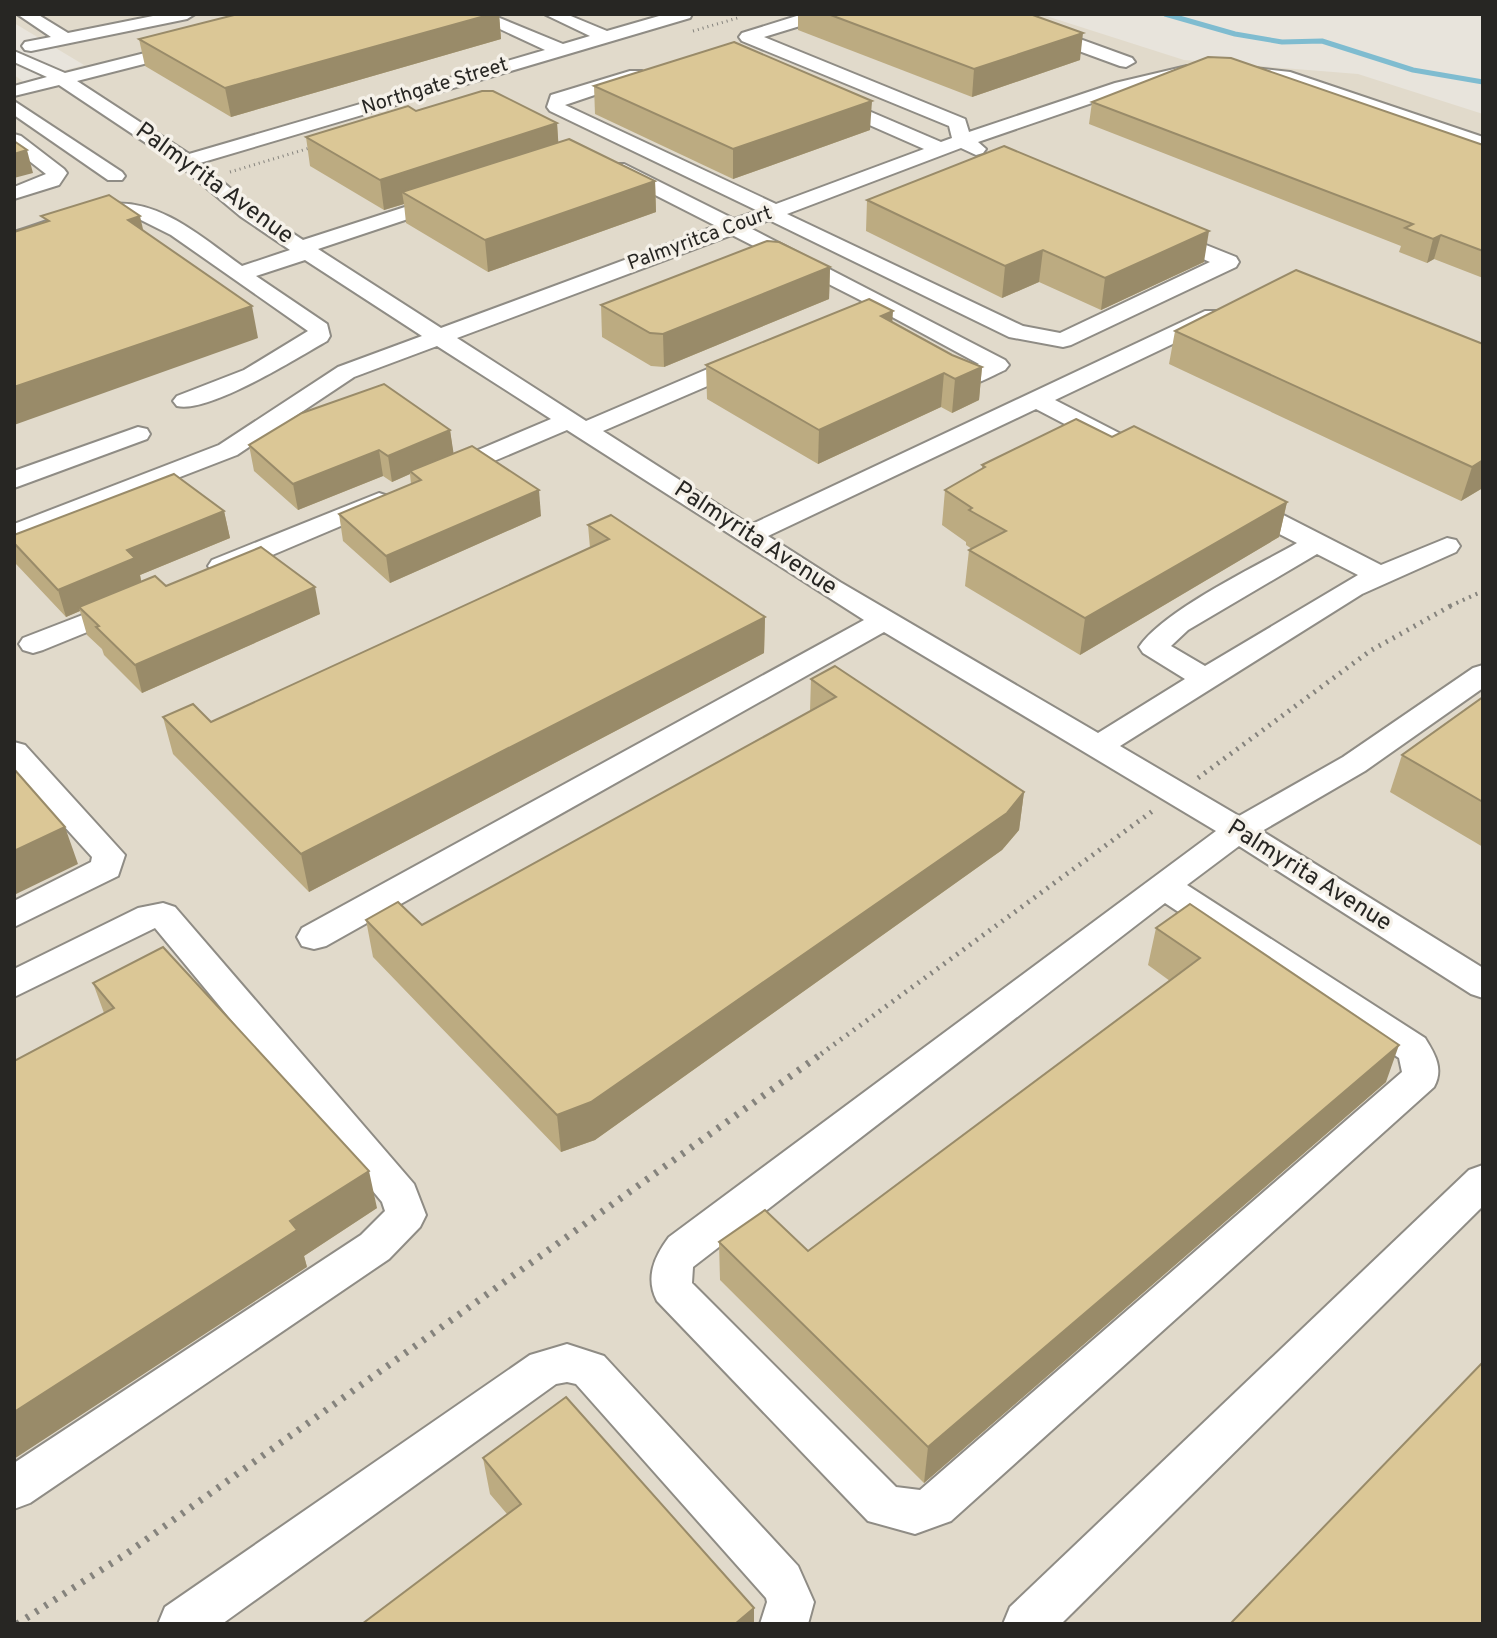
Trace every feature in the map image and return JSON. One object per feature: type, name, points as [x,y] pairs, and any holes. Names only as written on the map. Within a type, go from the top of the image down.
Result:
[{"type":"street","points":[[25,14],[66,39]]},
{"type":"street","points":[[31,46],[187,14]]},
{"type":"street","points":[[476,14],[561,50]]},
{"type":"street","points":[[552,14],[605,37]]},
{"type":"street","name":"Northgate Street","points":[[186,161],[684,14]]},
{"type":"street","points":[[820,14],[748,37],[958,123],[962,141],[998,161]]},
{"type":"street","points":[[995,14],[1126,62]]},
{"type":"street","name":"Palmyrita Avenue","points":[[14,35],[39,51],[53,73]]},
{"type":"street","points":[[14,91],[53,73],[195,45]]},
{"type":"street","name":"Palmyrita Avenue","points":[[14,56],[53,73],[186,161],[247,212],[304,250],[749,535],[885,620],[1178,793],[1483,985]]},
{"type":"street","name":"Palmyritca Court","points":[[439,336],[962,141],[1121,87],[1195,69],[1284,76],[1483,143]]},
{"type":"street","points":[[648,72],[557,99],[556,107],[1017,332],[1063,340],[1228,262],[1147,227]]},
{"type":"street","points":[[815,95],[940,149]]},
{"type":"street","points":[[14,107],[115,176]]},
{"type":"street","points":[[14,140],[57,173],[52,181],[14,193]]},
{"type":"street","points":[[601,160],[997,365],[960,381]]},
{"type":"street","points":[[239,274],[470,192]]},
{"type":"street","points":[[14,239],[110,210],[136,210],[155,217],[319,329],[319,336],[252,375],[185,401]]},
{"type":"street","points":[[813,334],[884,304]]},
{"type":"street","points":[[749,535],[1235,306]]},
{"type":"street","points":[[918,344],[941,335]]},
{"type":"street","points":[[14,533],[228,450],[346,372],[439,336]]},
{"type":"street","points":[[204,574],[411,487],[771,351]]},
{"type":"street","points":[[252,375],[310,393]]},
{"type":"street","points":[[1036,399],[1141,453]]},
{"type":"street","points":[[14,480],[138,434]]},
{"type":"street","points":[[1221,494],[1379,575]]},
{"type":"street","points":[[1205,679],[1153,647],[1178,624],[1316,543]]},
{"type":"street","points":[[1098,746],[1338,596],[1447,546]]},
{"type":"street","points":[[33,644],[149,596]]},
{"type":"street","points":[[314,937],[885,620]]},
{"type":"street","points":[[1164,886],[1412,1048],[1419,1059],[1421,1077],[943,1499],[925,1512],[915,1513],[884,1506],[671,1289],[673,1263],[683,1249],[1164,886],[1238,831],[1354,764],[1483,674]]},
{"type":"street","points":[[14,752],[109,855],[106,868],[14,915]]},
{"type":"street","points":[[14,984],[150,916],[163,915],[400,1195],[406,1215],[375,1247],[14,1488]]},
{"type":"street","points":[[1027,1624],[1483,1181]]},
{"type":"street","points":[[182,1624],[545,1368],[567,1363],[589,1369],[782,1582],[791,1602],[784,1624]]},
{"type":"path","points":[[17,1624],[126,1554],[635,1190],[1359,659],[1417,622],[1483,591]]},
{"type":"shaded area","points":[[14,14],[1040,14],[1184,60],[1358,74],[1483,114],[1483,1624],[14,1624],[14,75],[24,82],[84,65],[14,23]]},
{"type":"building","points":[[238,14],[492,14],[225,88],[139,39]]},
{"type":"building","points":[[828,14],[1030,14],[1083,33],[974,69]]},
{"type":"building","points":[[734,42],[872,101],[733,149],[594,86]]},
{"type":"building","points":[[1208,57],[1231,58],[1483,145],[1483,251],[1441,235],[1433,239],[1405,228],[1413,224],[1092,102]]},
{"type":"building","points":[[482,91],[493,91],[557,123],[380,180],[306,137],[408,106],[416,111]]},
{"type":"building","points":[[569,139],[655,181],[485,240],[402,192]]},
{"type":"building","points":[[14,141],[27,150],[14,154]]},
{"type":"building","points":[[1004,146],[1209,231],[1105,278],[1043,250],[1005,266],[867,200]]},
{"type":"building","points":[[109,195],[140,216],[128,220],[252,306],[14,387],[14,232],[49,221],[41,216]]},
{"type":"building","points":[[767,241],[779,242],[830,267],[663,334],[650,333],[601,305]]},
{"type":"building","points":[[1296,270],[1483,344],[1483,460],[1472,467],[1175,331]]},
{"type":"building","points":[[869,299],[893,311],[881,316],[952,355],[982,367],[955,379],[944,373],[819,430],[706,365]]},
{"type":"building","points":[[384,384],[450,430],[388,456],[379,450],[293,484],[249,445],[302,413]]},
{"type":"building","points":[[1076,419],[1112,437],[1134,426],[1287,502],[1085,618],[969,550],[1006,531],[969,510],[972,508],[945,490],[985,467],[982,465]]},
{"type":"building","points":[[472,446],[539,490],[386,556],[339,514],[421,480],[410,471]]},
{"type":"building","points":[[174,474],[224,511],[127,550],[135,558],[58,590],[14,543],[14,535]]},
{"type":"building","points":[[611,515],[765,617],[301,854],[163,717],[193,704],[211,722],[609,539],[588,525]]},
{"type":"building","points":[[261,547],[315,587],[135,665],[79,607],[155,576],[166,586]]},
{"type":"building","points":[[835,666],[1024,792],[1007,813],[591,1102],[557,1115],[366,920],[398,902],[422,925],[836,697],[811,679]]},
{"type":"building","points":[[1483,697],[1483,802],[1402,755]]},
{"type":"building","points":[[14,769],[65,827],[14,851]]},
{"type":"building","points":[[1190,904],[1399,1045],[928,1447],[719,1242],[765,1210],[808,1251],[1200,958],[1156,928]]},
{"type":"building","points":[[163,947],[369,1171],[290,1221],[297,1230],[14,1412],[14,1061],[114,1008],[93,983]]},
{"type":"building","points":[[1483,1362],[1483,1624],[1230,1624]]},
{"type":"building","points":[[566,1397],[754,1608],[735,1624],[362,1624],[521,1504],[483,1458]]},
{"type":"waterway","points":[[1165,14],[1235,34],[1282,42],[1322,41],[1413,70],[1483,82]]}]
